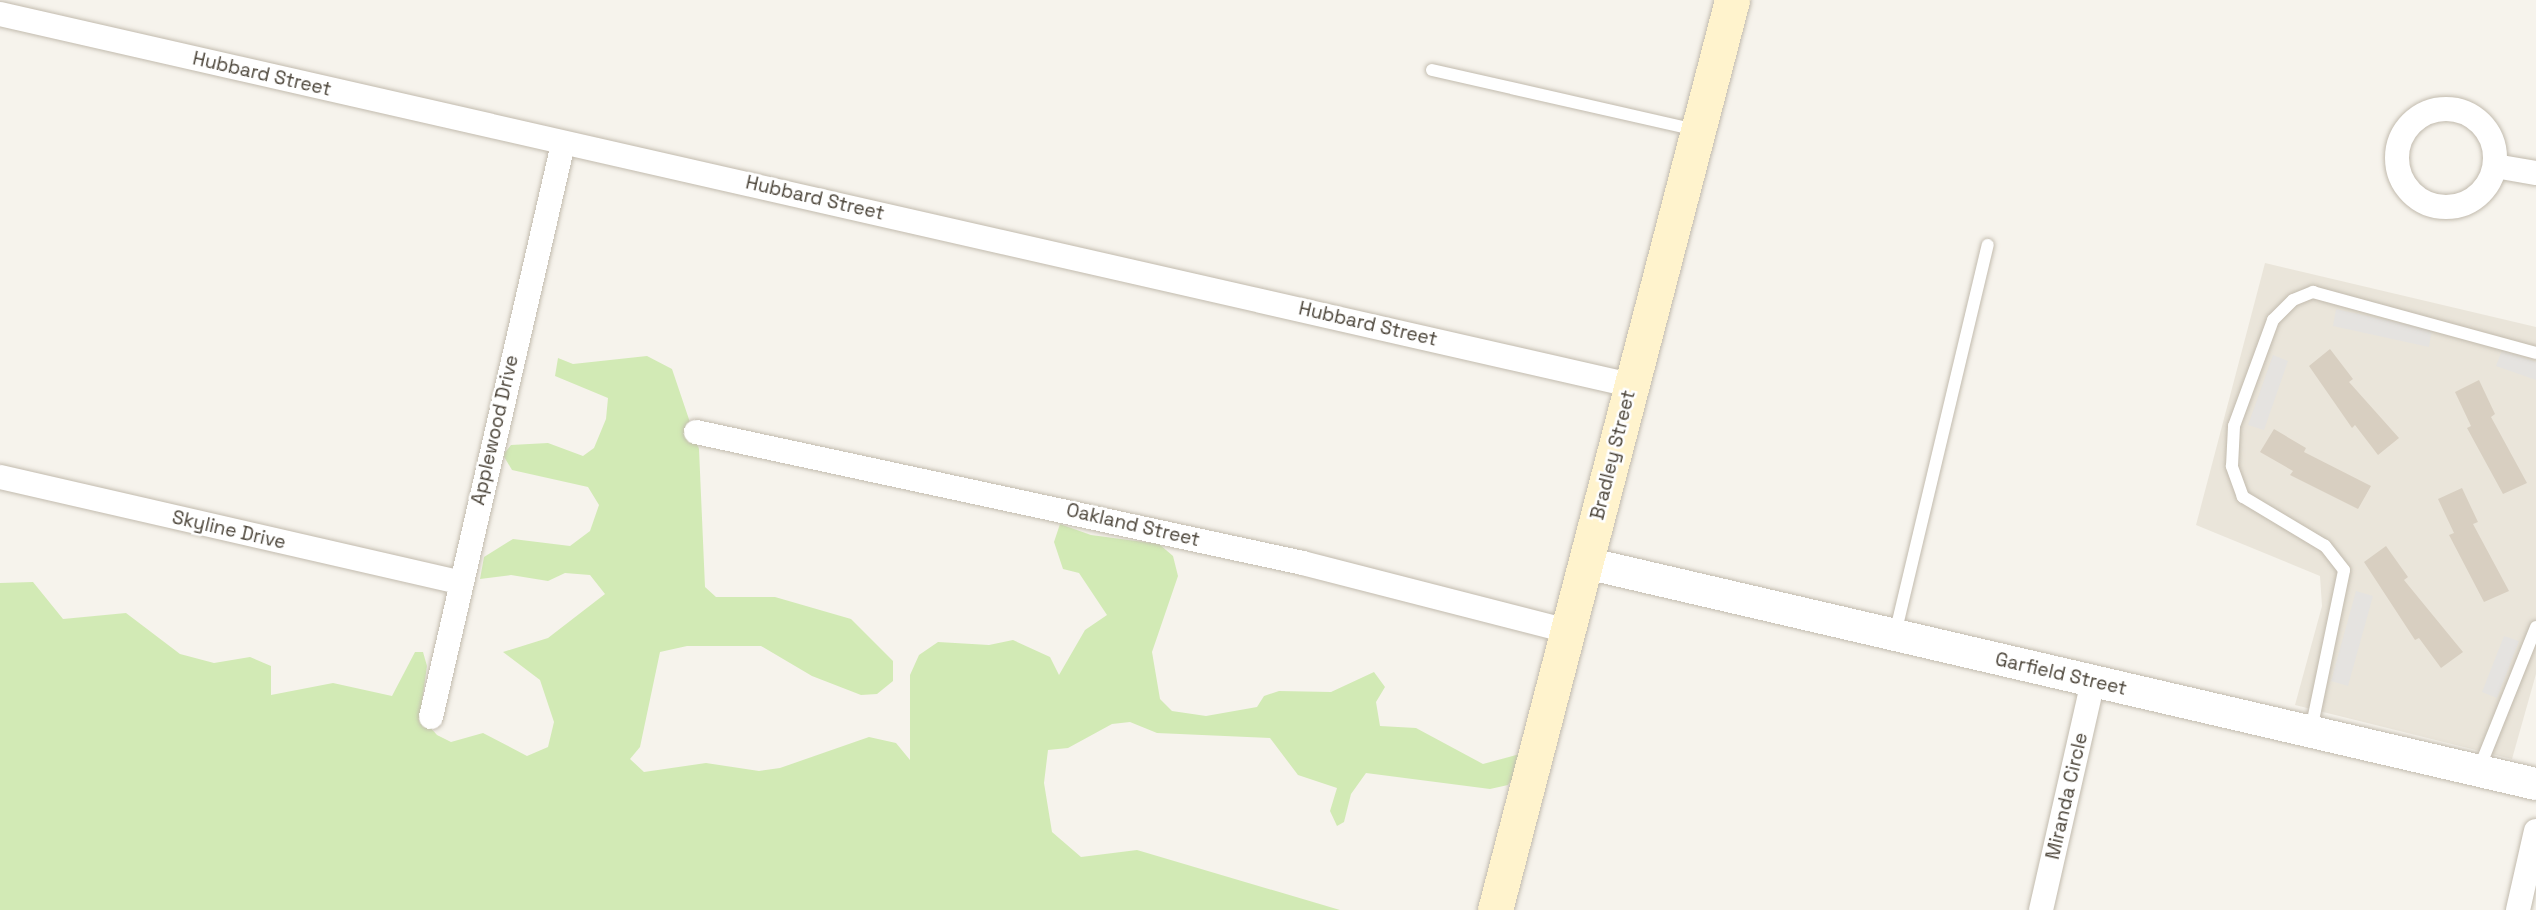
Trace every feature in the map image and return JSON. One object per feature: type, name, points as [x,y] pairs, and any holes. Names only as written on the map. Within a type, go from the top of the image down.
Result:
[{"type":"main road","name":"Bradley Street","points":[[1495,910],[1732,0]]},
{"type":"street","name":"Hubbard Street","points":[[0,14],[1630,385]]},
{"type":"street","points":[[2430,110],[2463,111],[2488,133],[2495,166],[2490,181],[2467,202],[2436,206],[2409,191],[2396,163],[2397,147],[2415,118],[2430,110]]},
{"type":"street","name":"Applewood Drive","points":[[431,717],[458,582],[563,144]]},
{"type":"street","points":[[2495,166],[2536,173]]},
{"type":"street","name":"Oakland Street","points":[[696,432],[1303,563],[1567,631]]},
{"type":"street","name":"Skyline Drive","points":[[0,477],[458,582]]},
{"type":"street","name":"Garfield Street","points":[[1586,563],[2536,784]]},
{"type":"street","name":"Miranda Circle","points":[[2041,910],[2093,682]]},
{"type":"street","points":[[2518,910],[2536,831]]},
{"type":"lane","points":[[1432,70],[1698,130]]},
{"type":"lane","points":[[1895,635],[1988,245]]},
{"type":"lane","points":[[2311,730],[2344,570],[2325,546],[2244,497],[2232,466],[2234,426],[2273,320],[2293,300],[2313,292],[2536,353]]},
{"type":"lane","points":[[2478,771],[2536,627]]},
{"type":"shaded area","points":[[2265,263],[2536,327],[2536,674],[2512,759],[2295,705],[2322,606],[2320,576],[2196,525]]},
{"type":"shaded area","points":[[2336,309],[2432,330],[2429,347],[2333,326]]},
{"type":"shaded area","points":[[2502,350],[2536,362],[2536,380],[2496,366]]},
{"type":"shaded area","points":[[2273,355],[2288,361],[2264,430],[2248,425]]},
{"type":"shaded area","points":[[2356,591],[2373,596],[2348,686],[2331,681]]},
{"type":"shaded area","points":[[2504,636],[2519,641],[2497,698],[2482,692]]},
{"type":"green space","points":[[647,356],[672,369],[699,449],[705,587],[716,597],[775,597],[851,619],[893,661],[893,681],[877,694],[861,695],[812,676],[761,646],[687,646],[660,652],[640,747],[630,759],[644,772],[706,763],[759,771],[780,768],[869,737],[896,743],[910,760],[910,675],[919,655],[938,642],[989,645],[1013,640],[1050,657],[1059,675],[1085,630],[1107,615],[1079,573],[1063,569],[1054,542],[1060,524],[1091,535],[1159,544],[1173,556],[1178,576],[1152,652],[1160,699],[1172,711],[1206,716],[1257,707],[1264,696],[1279,691],[1331,692],[1374,672],[1385,687],[1376,702],[1380,726],[1416,728],[1483,764],[1520,754],[1520,767],[1508,785],[1490,789],[1366,773],[1351,794],[1344,822],[1337,826],[1330,811],[1337,788],[1298,775],[1270,738],[1157,733],[1130,722],[1112,724],[1068,748],[1048,750],[1044,783],[1052,832],[1081,857],[1137,850],[1340,910],[0,910],[0,583],[33,582],[63,619],[126,613],[180,654],[214,663],[250,657],[271,666],[271,695],[333,683],[392,696],[415,652],[423,652],[427,666],[420,716],[437,735],[451,742],[483,733],[527,756],[548,747],[554,722],[540,680],[503,652],[548,638],[605,594],[590,575],[565,573],[548,581],[511,575],[480,579],[484,557],[513,539],[570,546],[590,531],[599,505],[588,487],[512,470],[503,455],[511,445],[548,443],[583,456],[594,448],[606,419],[608,398],[555,376],[558,358],[573,364]]},
{"type":"building","points":[[2330,349],[2353,379],[2349,382],[2399,438],[2378,455],[2355,425],[2352,428],[2309,366]]},
{"type":"building","points":[[2479,380],[2495,414],[2491,417],[2527,483],[2503,494],[2467,428],[2471,426],[2455,392]]},
{"type":"building","points":[[2274,429],[2306,448],[2304,452],[2371,486],[2358,509],[2290,475],[2293,471],[2260,452]]},
{"type":"building","points":[[2462,488],[2478,522],[2473,524],[2509,591],[2484,602],[2449,535],[2454,533],[2438,499]]},
{"type":"building","points":[[2386,546],[2408,577],[2404,580],[2463,652],[2441,668],[2419,638],[2415,640],[2364,562]]}]
